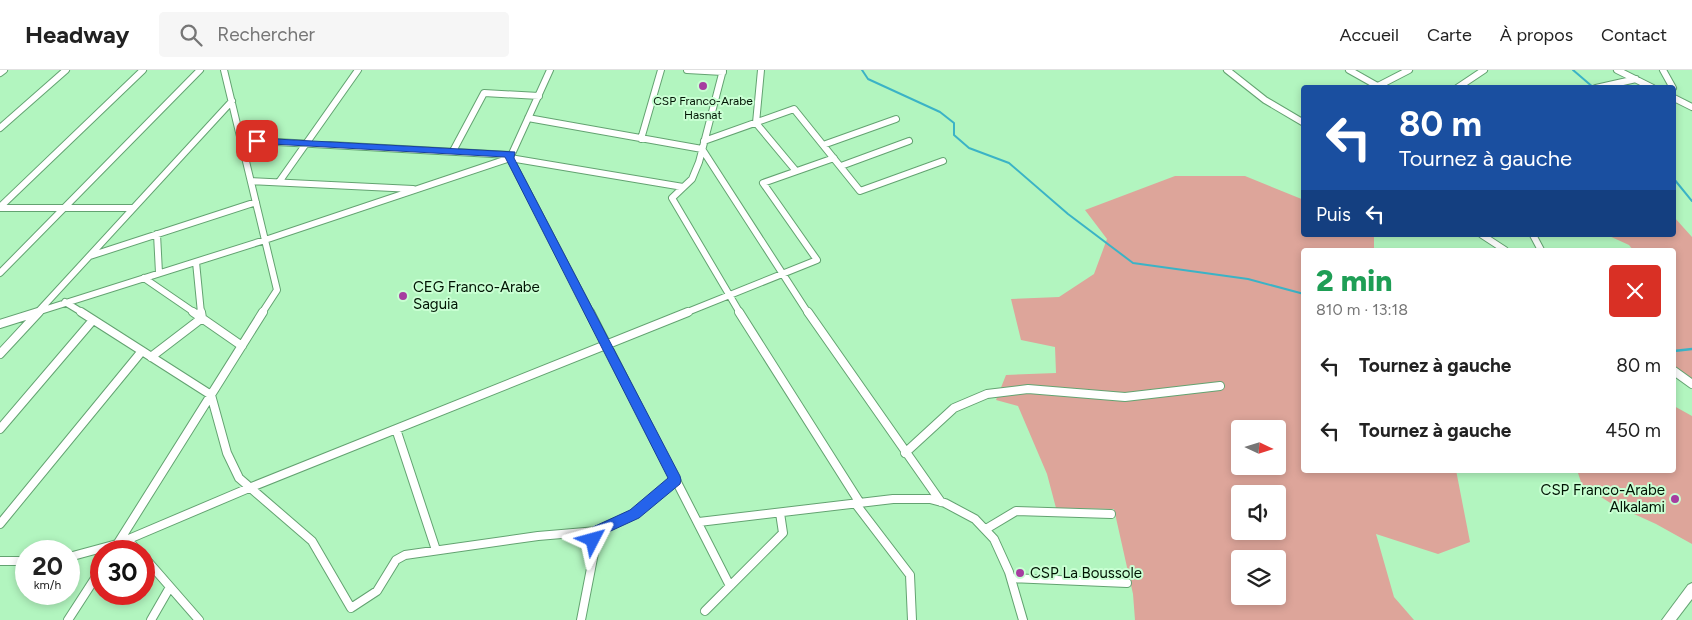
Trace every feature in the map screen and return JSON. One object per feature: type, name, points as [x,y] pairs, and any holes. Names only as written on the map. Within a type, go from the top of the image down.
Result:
[{"type":"main road","points":[[1668,620],[1692,589]]},
{"type":"street","points":[[0,74],[4,70]]},
{"type":"street","points":[[0,128],[66,70]]},
{"type":"street","points":[[0,207],[144,70]]},
{"type":"street","points":[[0,273],[200,70]]},
{"type":"street","points":[[120,540],[277,290],[224,70]]},
{"type":"street","points":[[279,182],[358,70]]},
{"type":"street","points":[[0,324],[265,240],[510,156],[550,70]]},
{"type":"street","points":[[641,138],[661,70]]},
{"type":"street","points":[[687,70],[723,71],[702,150],[692,179],[672,198],[729,296],[858,503],[910,575],[912,620]]},
{"type":"street","points":[[761,70],[756,123],[796,171]]},
{"type":"street","points":[[1227,70],[1265,100],[1301,121]]},
{"type":"street","points":[[1349,70],[1375,85]]},
{"type":"street","points":[[1383,85],[1409,70]]},
{"type":"street","points":[[1462,85],[1484,70]]},
{"type":"street","points":[[1617,70],[1647,85]]},
{"type":"street","points":[[1663,70],[1671,85]]},
{"type":"street","points":[[1609,85],[1636,79]]},
{"type":"street","points":[[453,152],[484,93],[538,96]]},
{"type":"street","points":[[1676,93],[1682,102]]},
{"type":"street","points":[[1676,99],[1692,107]]},
{"type":"street","points":[[0,354],[232,100]]},
{"type":"street","points":[[704,141],[794,109],[860,190],[943,161]]},
{"type":"street","points":[[528,118],[702,150],[782,274],[905,454],[941,502]]},
{"type":"street","points":[[823,145],[896,119]]},
{"type":"street","points":[[241,140],[510,156],[683,187]]},
{"type":"street","points":[[840,166],[908,141]]},
{"type":"street","points":[[510,156],[675,480],[699,522],[730,586]]},
{"type":"street","points":[[128,540],[396,428],[817,260],[763,183],[834,158]]},
{"type":"street","points":[[251,181],[418,189]]},
{"type":"street","points":[[89,257],[256,202]]},
{"type":"street","points":[[0,207],[133,208]]},
{"type":"street","points":[[157,234],[159,273]]},
{"type":"street","points":[[1485,237],[1502,248]]},
{"type":"street","points":[[196,262],[202,318]]},
{"type":"street","points":[[144,278],[242,346]]},
{"type":"street","points":[[65,302],[211,395],[230,460],[239,478],[312,541],[351,608],[377,591],[399,557],[538,536],[597,531],[634,514],[675,480]]},
{"type":"street","points":[[151,357],[202,318]]},
{"type":"street","points":[[0,429],[93,320]]},
{"type":"street","points":[[0,524],[142,351]]},
{"type":"street","points":[[1676,372],[1692,384]]},
{"type":"street","points":[[905,454],[960,403],[1000,390],[1052,390],[1110,397],[1220,386]]},
{"type":"street","points":[[396,428],[436,550]]},
{"type":"street","points":[[699,522],[858,503],[912,499],[941,502],[973,517],[986,529],[1003,557],[1011,578],[1022,620]]},
{"type":"street","points":[[986,529],[1016,511],[1111,514]]},
{"type":"street","points":[[705,611],[783,533],[780,513]]},
{"type":"street","points":[[581,620],[594,553],[593,540],[597,531]]},
{"type":"street","points":[[0,561],[15,561]]},
{"type":"street","points":[[155,570],[199,620]]},
{"type":"street","points":[[1011,578],[1127,583]]},
{"type":"street","points":[[68,620],[90,586]]},
{"type":"street","points":[[150,620],[170,587]]},
{"type":"shaded area","points":[[1175,176],[1245,176],[1301,199],[1301,237],[1374,237],[1374,248],[1301,248],[1301,473],[1457,473],[1470,542],[1438,554],[1376,534],[1394,597],[1414,620],[1135,620],[1133,594],[1114,509],[1056,508],[1047,474],[1018,406],[996,400],[1006,375],[1056,373],[1055,347],[1021,340],[1011,299],[1059,297],[1094,274],[1107,239],[1085,210]]},
{"type":"shaded area","points":[[1676,219],[1692,237],[1692,379],[1676,368],[1676,248],[1631,248],[1611,237],[1676,237]]},
{"type":"shaded area","points":[[1676,407],[1692,416],[1692,544],[1656,524],[1612,504],[1582,485],[1578,473],[1676,473]]},
{"type":"waterway","points":[[862,70],[868,79],[940,112],[954,123],[954,135],[969,148],[1009,163],[1068,214],[1133,263],[1248,279],[1301,293]]},
{"type":"waterway","points":[[1573,70],[1590,85]]},
{"type":"waterway","points":[[1676,181],[1692,201]]},
{"type":"waterway","points":[[1676,351],[1692,349]]},
{"type":"place","name":"CSP Franco-Arabe Hasnat","points":[[703,86]]},
{"type":"place","name":"CEG Franco-Arabe Saguia","points":[[403,296]]},
{"type":"place","name":"CSP Franco-Arabe Alkalami","points":[[1675,499]]},
{"type":"place","name":"CSP La Boussole","points":[[1020,573]]},
{"type":"route","points":[[257,141],[511,155],[510,158],[675,480],[634,514],[597,531],[593,540]]}]
